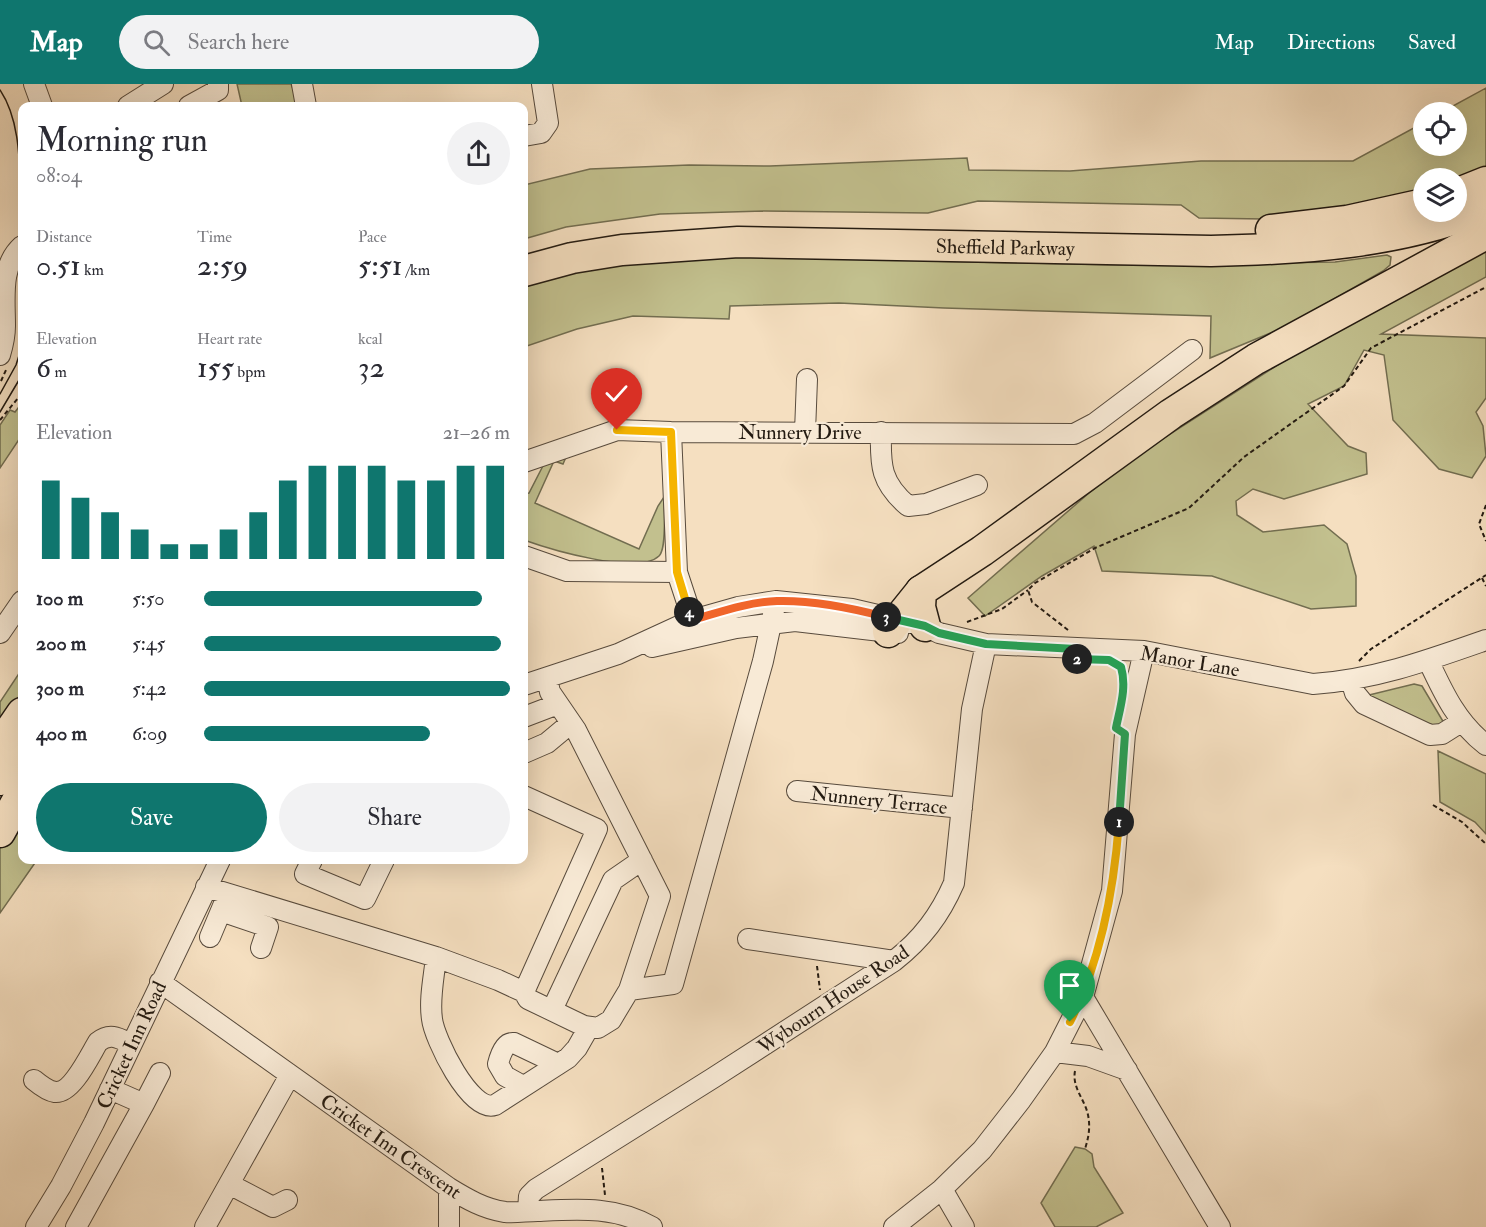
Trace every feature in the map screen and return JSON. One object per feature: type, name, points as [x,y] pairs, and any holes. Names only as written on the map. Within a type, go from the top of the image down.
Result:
[{"type":"highway","points":[[1467,190],[1486,182]]},
{"type":"highway","name":"Sheffield Parkway","points":[[528,249],[586,236],[689,224],[761,222],[1257,231],[1347,221],[1413,206]]},
{"type":"highway","name":"Sheffield Parkway","points":[[528,269],[572,258],[622,250],[738,242],[1200,251],[1270,250],[1326,246],[1381,238],[1486,208]]},
{"type":"highway","points":[[913,628],[920,607],[921,591],[982,551],[1171,414],[1256,359],[1486,234]]},
{"type":"highway","points":[[0,745],[18,718]]},
{"type":"highway","points":[[0,780],[18,754]]},
{"type":"highway","points":[[0,832],[18,799]]},
{"type":"street","points":[[34,84],[41,102]]},
{"type":"street","points":[[134,102],[163,84]]},
{"type":"street","points":[[196,102],[218,90],[218,84]]},
{"type":"street","points":[[302,84],[305,102]]},
{"type":"street","points":[[528,135],[542,133],[548,123],[542,84]]},
{"type":"street","points":[[0,355],[5,326],[2,277],[10,257],[18,250]]},
{"type":"street","name":"Nunnery Drive","points":[[528,461],[617,430],[1074,434],[1095,423],[1192,350]]},
{"type":"street","points":[[805,432],[807,379]]},
{"type":"street","points":[[671,432],[677,572],[695,629]]},
{"type":"street","points":[[881,432],[880,465],[897,496],[908,506],[926,504],[977,485]]},
{"type":"street","points":[[528,557],[567,571],[677,572]]},
{"type":"street","points":[[629,990],[673,984],[763,661],[776,601]]},
{"type":"street","name":"Manor Lane","points":[[695,629],[738,607],[776,601],[852,609],[913,628],[986,644],[1144,651],[1313,684],[1376,676],[1486,640]]},
{"type":"street","points":[[0,633],[18,607]]},
{"type":"street","points":[[528,684],[695,629],[795,621],[913,628]]},
{"type":"street","name":"Wybourn House Road","points":[[528,1211],[529,1196],[536,1189],[894,961],[914,945],[930,926],[944,906],[954,884],[972,709],[986,644]]},
{"type":"street","points":[[894,1227],[942,1189],[982,1149],[1021,1100],[1054,1052],[1083,996],[1112,891],[1125,734],[1144,651]]},
{"type":"street","points":[[1428,660],[1461,722],[1486,745]]},
{"type":"street","points":[[224,902],[436,957],[498,980],[524,992],[528,999],[589,1027],[597,1028],[611,1020],[629,990],[660,896],[571,723],[550,692],[547,678]]},
{"type":"street","points":[[1344,681],[1364,704],[1431,735],[1442,734],[1461,722]]},
{"type":"street","points":[[528,715],[558,704]]},
{"type":"street","points":[[528,751],[547,743],[571,723]]},
{"type":"street","name":"Nunnery Terrace","points":[[797,791],[962,808]]},
{"type":"street","points":[[528,798],[597,829]]},
{"type":"street","points":[[524,992],[597,829],[613,804]]},
{"type":"street","points":[[552,1010],[613,880],[642,860]]},
{"type":"street","name":"Cricket Inn Road","points":[[41,1225],[110,1089],[218,864]]},
{"type":"street","points":[[310,864],[306,874],[365,899],[382,864]]},
{"type":"street","points":[[206,887],[224,902],[268,927],[261,948]]},
{"type":"street","points":[[210,937],[224,902]]},
{"type":"street","points":[[748,939],[894,961]]},
{"type":"street","points":[[436,957],[431,1001],[432,1021],[446,1057],[455,1072],[474,1097],[490,1106],[558,1064],[577,1048],[589,1027]]},
{"type":"street","name":"Cricket Inn Crescent","points":[[160,982],[450,1188],[485,1207],[506,1212],[607,1210],[652,1227]]},
{"type":"street","points":[[1083,996],[1220,1227]]},
{"type":"street","points":[[34,1080],[54,1092],[62,1092],[69,1087],[98,1042],[104,1037],[115,1036],[131,1044]]},
{"type":"street","points":[[523,1086],[505,1076],[498,1064],[506,1045],[510,1042],[558,1064]]},
{"type":"street","points":[[1054,1052],[1078,1055],[1127,1070]]},
{"type":"street","points":[[76,1227],[160,1073]]},
{"type":"street","points":[[205,1227],[290,1075]]},
{"type":"street","points":[[110,1089],[144,1104]]},
{"type":"street","points":[[229,1184],[273,1207],[287,1200]]},
{"type":"street","points":[[449,1227],[450,1188]]},
{"type":"street","points":[[942,1189],[964,1227]]},
{"type":"path","points":[[913,628],[1002,609],[1050,573],[1095,548],[1189,508],[1244,457],[1344,386],[1371,348],[1486,287]]},
{"type":"path","points":[[0,420],[18,398]]},
{"type":"path","points":[[1486,505],[1479,524],[1486,540]]},
{"type":"path","points":[[1344,681],[1371,650],[1486,575]]},
{"type":"path","points":[[1482,578],[1486,586]]},
{"type":"path","points":[[1029,590],[1032,602],[1078,638],[1076,649]]},
{"type":"path","points":[[1433,805],[1462,822],[1486,844]]},
{"type":"path","points":[[815,949],[822,1008]]},
{"type":"path","points":[[1078,1055],[1074,1075],[1087,1111],[1090,1133],[1085,1149]]},
{"type":"path","points":[[600,1148],[607,1210]]},
{"type":"shaded area","points":[[237,84],[291,84],[298,102],[241,102]]},
{"type":"shaded area","points":[[1486,88],[1486,170],[1467,175],[1467,168],[1413,168],[1413,194],[1376,204],[1264,219],[1199,218],[1181,205],[978,201],[928,213],[764,211],[660,214],[566,227],[528,238],[528,184],[590,169],[689,165],[770,166],[967,158],[969,170],[1070,171],[1201,161],[1353,161],[1413,128],[1413,156],[1467,156],[1467,102],[1460,102]]},
{"type":"shaded area","points":[[1486,246],[1486,277],[1381,334],[1486,338],[1486,398],[1476,412],[1483,426],[1486,456],[1472,478],[1439,469],[1393,420],[1384,355],[1364,350],[1344,386],[1308,404],[1348,446],[1366,453],[1367,474],[1284,499],[1253,489],[1236,501],[1237,515],[1263,532],[1324,525],[1347,544],[1356,576],[1356,606],[1311,609],[1212,576],[1102,571],[1094,546],[1042,576],[985,616],[968,598],[1089,493],[1142,452],[1290,357]]},
{"type":"shaded area","points":[[884,253],[926,261],[1119,265],[1335,262],[1387,255],[1391,257],[1390,265],[1383,271],[1285,327],[1210,358],[1211,316],[839,303],[730,306],[729,319],[633,316],[577,329],[528,346],[528,277],[609,260]]},
{"type":"shaded area","points":[[18,408],[18,441],[0,468],[0,425],[10,410],[15,412]]},
{"type":"shaded area","points":[[569,450],[563,464],[554,461],[535,503],[639,549],[664,497],[664,537],[662,552],[659,556],[648,561],[633,563],[614,562],[572,554],[528,541],[528,493],[547,458]]},
{"type":"shaded area","points":[[18,675],[18,698],[0,724],[0,702]]},
{"type":"shaded area","points":[[1414,684],[1422,686],[1444,723],[1439,730],[1365,696]]},
{"type":"shaded area","points":[[1438,751],[1486,774],[1486,834],[1475,822],[1440,802]]},
{"type":"shaded area","points":[[18,807],[18,864],[34,864],[0,913],[0,842]]},
{"type":"shaded area","points":[[1075,1147],[1085,1149],[1092,1154],[1094,1167],[1123,1213],[1096,1227],[1055,1227],[1041,1203]]},
{"type":"tram line","points":[[0,90],[13,118],[18,151]]},
{"type":"tram line","points":[[0,394],[18,359]]},
{"type":"tram line","points":[[0,412],[18,382]]},
{"type":"route","points":[[617,430],[671,432],[677,572],[692,620],[758,603],[789,601],[852,609],[925,626],[939,633],[986,644],[1076,649],[1074,659],[1109,660],[1121,667],[1124,676],[1123,691],[1116,728],[1125,734],[1112,891],[1083,996],[1070,1022]]}]
